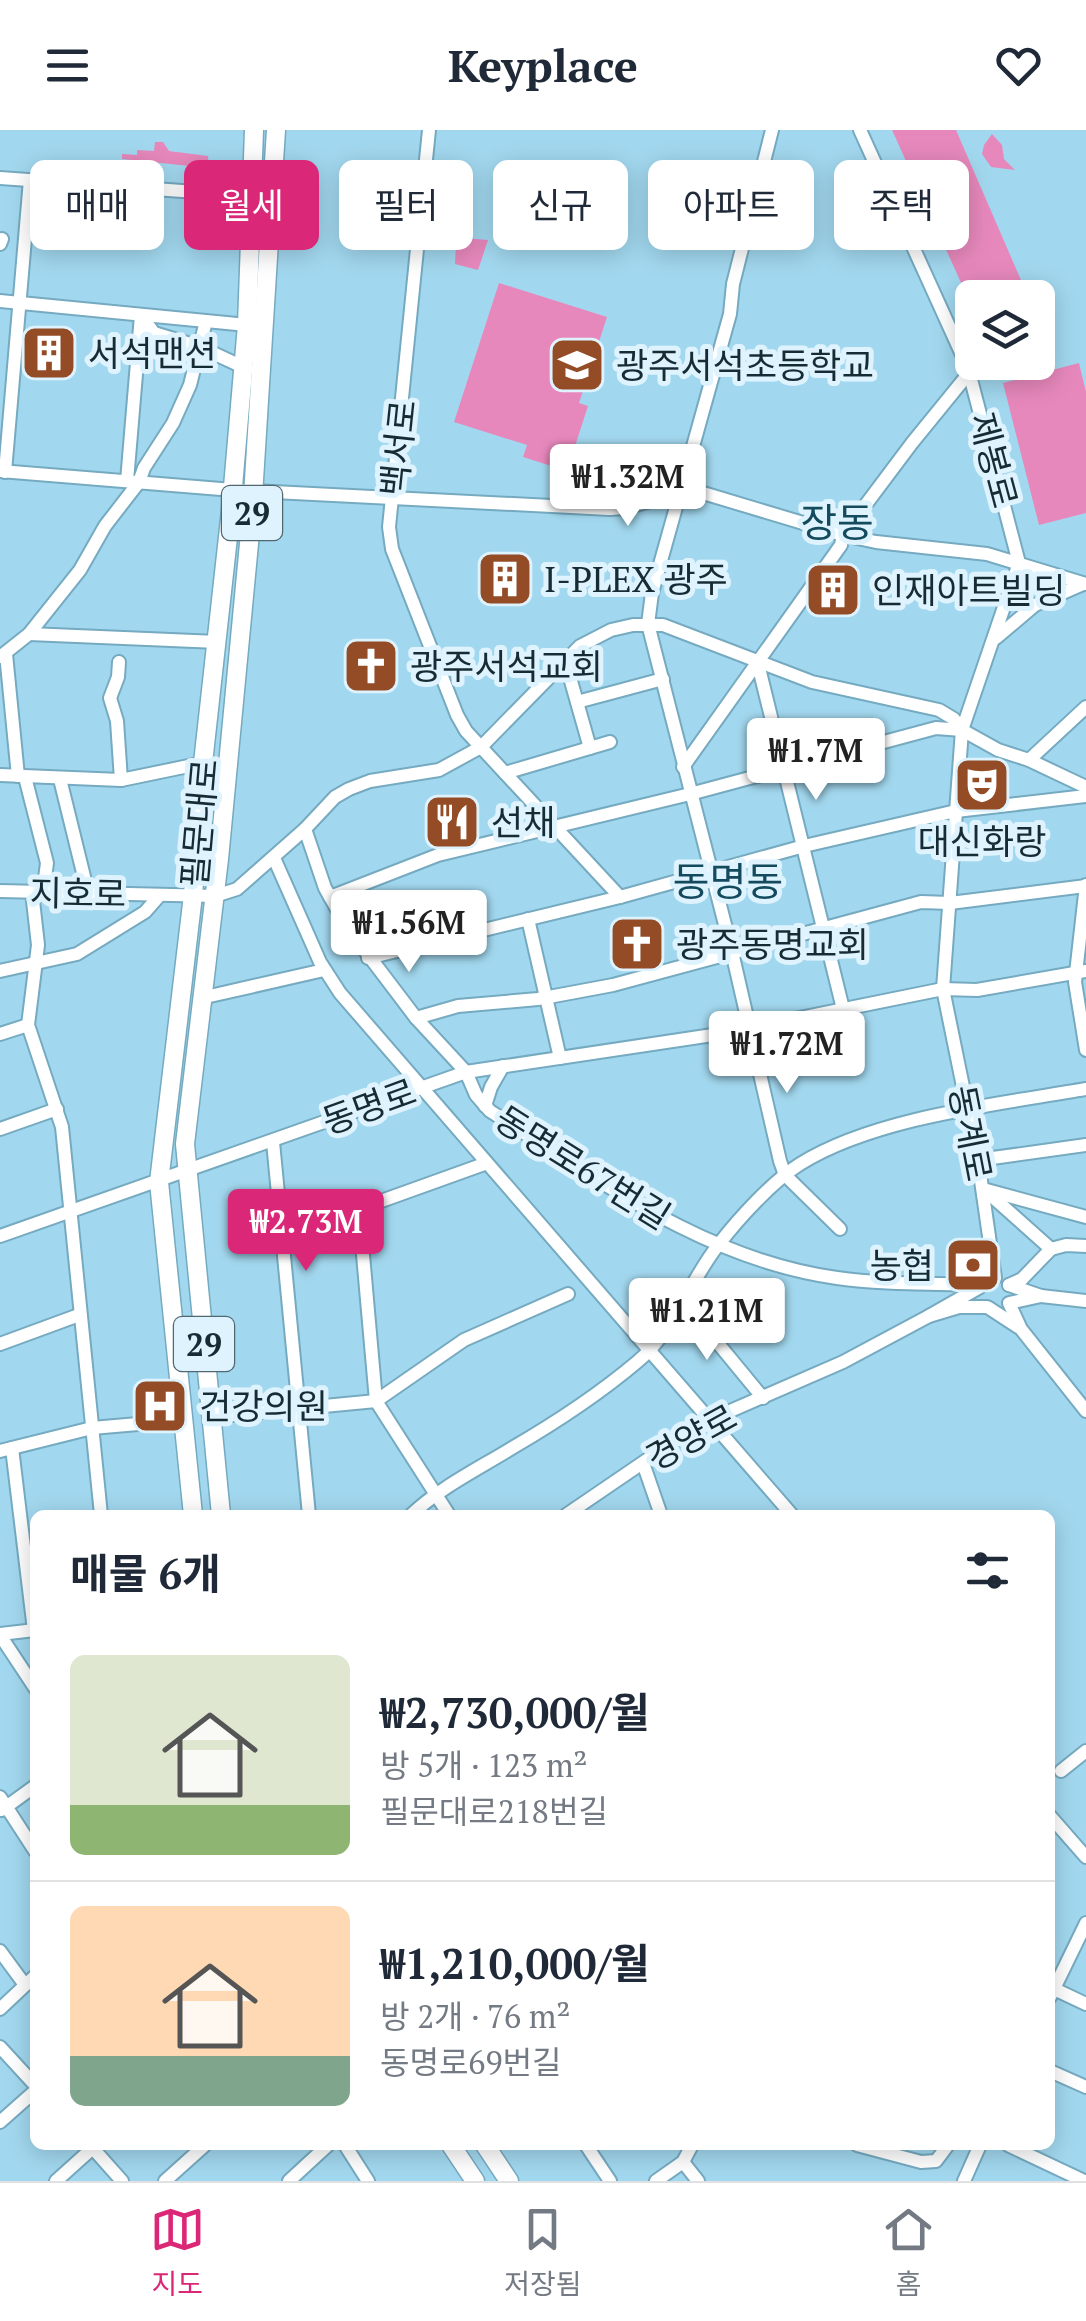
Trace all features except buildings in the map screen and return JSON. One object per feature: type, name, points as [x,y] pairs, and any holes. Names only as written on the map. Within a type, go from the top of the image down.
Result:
[{"type":"main road","name":"필문대로","points":[[253,160],[254,130]]},
{"type":"main road","name":"필문대로","points":[[220,1510],[184,1144],[215,896],[253,490],[276,130]]},
{"type":"main road","name":"필문대로","points":[[193,1510],[159,1182],[193,895],[233,490],[250,250]]},
{"type":"main road","points":[[453,2150],[475,2181]]},
{"type":"main road","points":[[487,2150],[509,2181]]},
{"type":"street","name":"백서로","points":[[429,130],[389,527],[392,549],[457,716],[480,748],[620,897]]},
{"type":"street","points":[[772,130],[737,266],[730,314],[652,593],[648,624],[785,1175],[840,1229]]},
{"type":"street","name":"제봉로","points":[[860,130],[955,340]]},
{"type":"street","points":[[0,178],[30,180],[3,472],[233,490],[624,508],[693,490],[844,535],[987,554],[1085,584]]},
{"type":"street","points":[[0,301],[247,324]]},
{"type":"street","points":[[141,315],[154,332],[243,367]]},
{"type":"street","points":[[133,482],[141,315]]},
{"type":"street","points":[[100,1510],[57,1109],[28,1025],[38,946],[38,892],[47,864],[21,776],[3,656],[29,634],[80,570],[174,423],[190,385],[206,321]]},
{"type":"street","points":[[683,767],[844,535],[964,380]]},
{"type":"street","name":"제봉로","points":[[972,380],[1019,563]]},
{"type":"street","points":[[943,990],[962,730],[1019,563]]},
{"type":"street","points":[[991,643],[1035,604],[1085,584]]},
{"type":"street","points":[[215,896],[237,889],[305,829],[334,797],[349,788],[439,770],[480,748],[565,660],[592,638],[622,628],[664,625],[758,664],[838,690],[940,710],[962,730]]},
{"type":"street","points":[[29,634],[218,642]]},
{"type":"street","points":[[565,660],[590,748]]},
{"type":"street","points":[[120,662],[110,698],[117,721],[121,780]]},
{"type":"street","points":[[758,664],[843,1009]]},
{"type":"street","points":[[577,702],[663,679]]},
{"type":"street","points":[[1030,760],[1086,707]]},
{"type":"street","points":[[330,898],[424,859],[936,728],[962,730],[998,750],[1030,760],[1086,787]]},
{"type":"street","points":[[505,773],[610,742]]},
{"type":"street","points":[[0,775],[121,780],[204,763]]},
{"type":"street","points":[[60,779],[88,894]]},
{"type":"street","points":[[368,958],[620,897],[804,846],[956,812],[1086,796]]},
{"type":"street","name":"동명로67번길","points":[[305,829],[330,898],[368,958],[466,1072],[485,1106],[658,1216],[716,1246],[779,1267],[838,1279],[982,1286]]},
{"type":"street","points":[[274,858],[324,970],[365,1024],[788,1510]]},
{"type":"street","points":[[416,1018],[458,1006],[548,998],[613,984],[921,902],[950,904],[1086,886],[1081,972],[1086,1050]]},
{"type":"street","name":"지호로","points":[[0,892],[215,896]]},
{"type":"street","points":[[0,971],[78,954],[145,912],[160,895]]},
{"type":"street","points":[[528,919],[560,1058]]},
{"type":"street","points":[[201,998],[324,970]]},
{"type":"street","name":"동명로","points":[[0,1236],[466,1072],[750,1028],[943,990],[978,990],[1081,972]]},
{"type":"street","name":"동계로","points":[[943,990],[978,1160],[995,1278]]},
{"type":"street","points":[[0,1034],[28,1025]]},
{"type":"street","points":[[485,1106],[490,1087],[504,1066]]},
{"type":"street","points":[[416,1510],[434,1493],[579,1405],[651,1350],[716,1246],[785,1175],[835,1147],[966,1108],[1086,1089]]},
{"type":"street","points":[[0,1129],[57,1109]]},
{"type":"street","points":[[272,1142],[309,1510]]},
{"type":"street","points":[[978,1160],[1086,1145]]},
{"type":"street","points":[[281,1236],[487,1163]]},
{"type":"street","points":[[983,1188],[1086,1217]]},
{"type":"street","points":[[983,1188],[1051,1249]]},
{"type":"street","points":[[356,1211],[376,1401],[446,1510]]},
{"type":"street","points":[[1009,1285],[1022,1279],[1051,1249],[1086,1246]]},
{"type":"street","points":[[995,1278],[1041,1296],[1086,1301]]},
{"type":"street","name":"경양로","points":[[573,1510],[691,1429],[858,1354],[995,1278]]},
{"type":"street","points":[[1009,1285],[1009,1303],[1020,1329],[1086,1411]]},
{"type":"street","points":[[982,1286],[980,1295],[988,1308],[1020,1329]]},
{"type":"street","points":[[211,1417],[376,1401],[464,1340],[568,1294]]},
{"type":"street","name":"경양로","points":[[929,1316],[960,1307],[1002,1308],[1019,1298],[1041,1296]]},
{"type":"street","points":[[681,1307],[764,1398]]},
{"type":"street","points":[[0,1344],[79,1316]]},
{"type":"street","points":[[30,1604],[6,1449],[92,1428],[184,1420]]},
{"type":"street","points":[[643,1463],[659,1510]]},
{"type":"street","points":[[30,1631],[0,1635],[30,1680]]},
{"type":"street","points":[[1060,1771],[1086,1751]]},
{"type":"street","points":[[30,1789],[2,1805],[30,1844]]},
{"type":"street","points":[[1055,1822],[1086,1857]]},
{"type":"street","points":[[1055,1983],[1086,1923]]},
{"type":"street","points":[[0,1951],[30,1981],[0,2009]]},
{"type":"street","points":[[1055,1992],[1086,2004]]},
{"type":"street","points":[[0,2047],[30,2082]]},
{"type":"street","points":[[1055,2073],[1086,2087]]},
{"type":"street","points":[[0,2122],[30,2093]]},
{"type":"street","points":[[56,2181],[88,2150]]},
{"type":"street","points":[[95,2150],[122,2181]]},
{"type":"street","points":[[165,2181],[199,2150]]},
{"type":"street","points":[[288,2181],[322,2150]]},
{"type":"street","points":[[347,2150],[368,2181]]},
{"type":"street","points":[[589,2150],[610,2181]]},
{"type":"street","points":[[656,2181],[683,2162],[689,2150]]},
{"type":"street","points":[[876,2150],[918,2161],[936,2160],[944,2150]]},
{"type":"street","points":[[964,2181],[978,2150]]},
{"type":"street","points":[[1019,2150],[1084,2181]]},
{"type":"street","points":[[683,2162],[698,2181]]},
{"type":"shaded area","points":[[892,130],[956,130],[969,160],[906,160]]},
{"type":"shaded area","points":[[992,134],[1002,145],[1004,159],[1015,170],[991,167],[982,154]]},
{"type":"shaded area","points":[[155,142],[163,142],[169,151],[208,156],[208,160],[184,160],[184,165],[164,163],[164,160],[122,159],[122,154],[137,155],[137,150],[154,151]]},
{"type":"shaded area","points":[[969,160],[1021,280],[960,280],[946,250],[969,250]]},
{"type":"shaded area","points":[[473,239],[488,240],[478,270],[455,264],[456,250],[473,250]]},
{"type":"shaded area","points":[[499,283],[607,317],[579,403],[588,406],[567,471],[523,457],[527,445],[454,422]]},
{"type":"shaded area","points":[[1079,363],[1086,392],[1086,513],[1039,525],[1003,383],[1055,380],[1055,369]]},
{"type":"place","name":"서석맨션","points":[[49,353]]},
{"type":"place","name":"광주서석초등학교","points":[[577,365]]},
{"type":"place","name":"I-PLEX 광주","points":[[505,579]]},
{"type":"place","name":"인재아트빌딩","points":[[833,590]]},
{"type":"place","name":"광주서석교회","points":[[371,666]]},
{"type":"place","name":"대신화랑","points":[[982,785]]},
{"type":"place","name":"선채","points":[[452,822]]},
{"type":"place","name":"광주동명교회","points":[[637,944]]},
{"type":"place","name":"농협","points":[[973,1265]]},
{"type":"place","name":"건강의원","points":[[160,1406]]},
{"type":"district","name":"장동","points":[[837,521]]},
{"type":"district","name":"동명동","points":[[728,880]]}]
